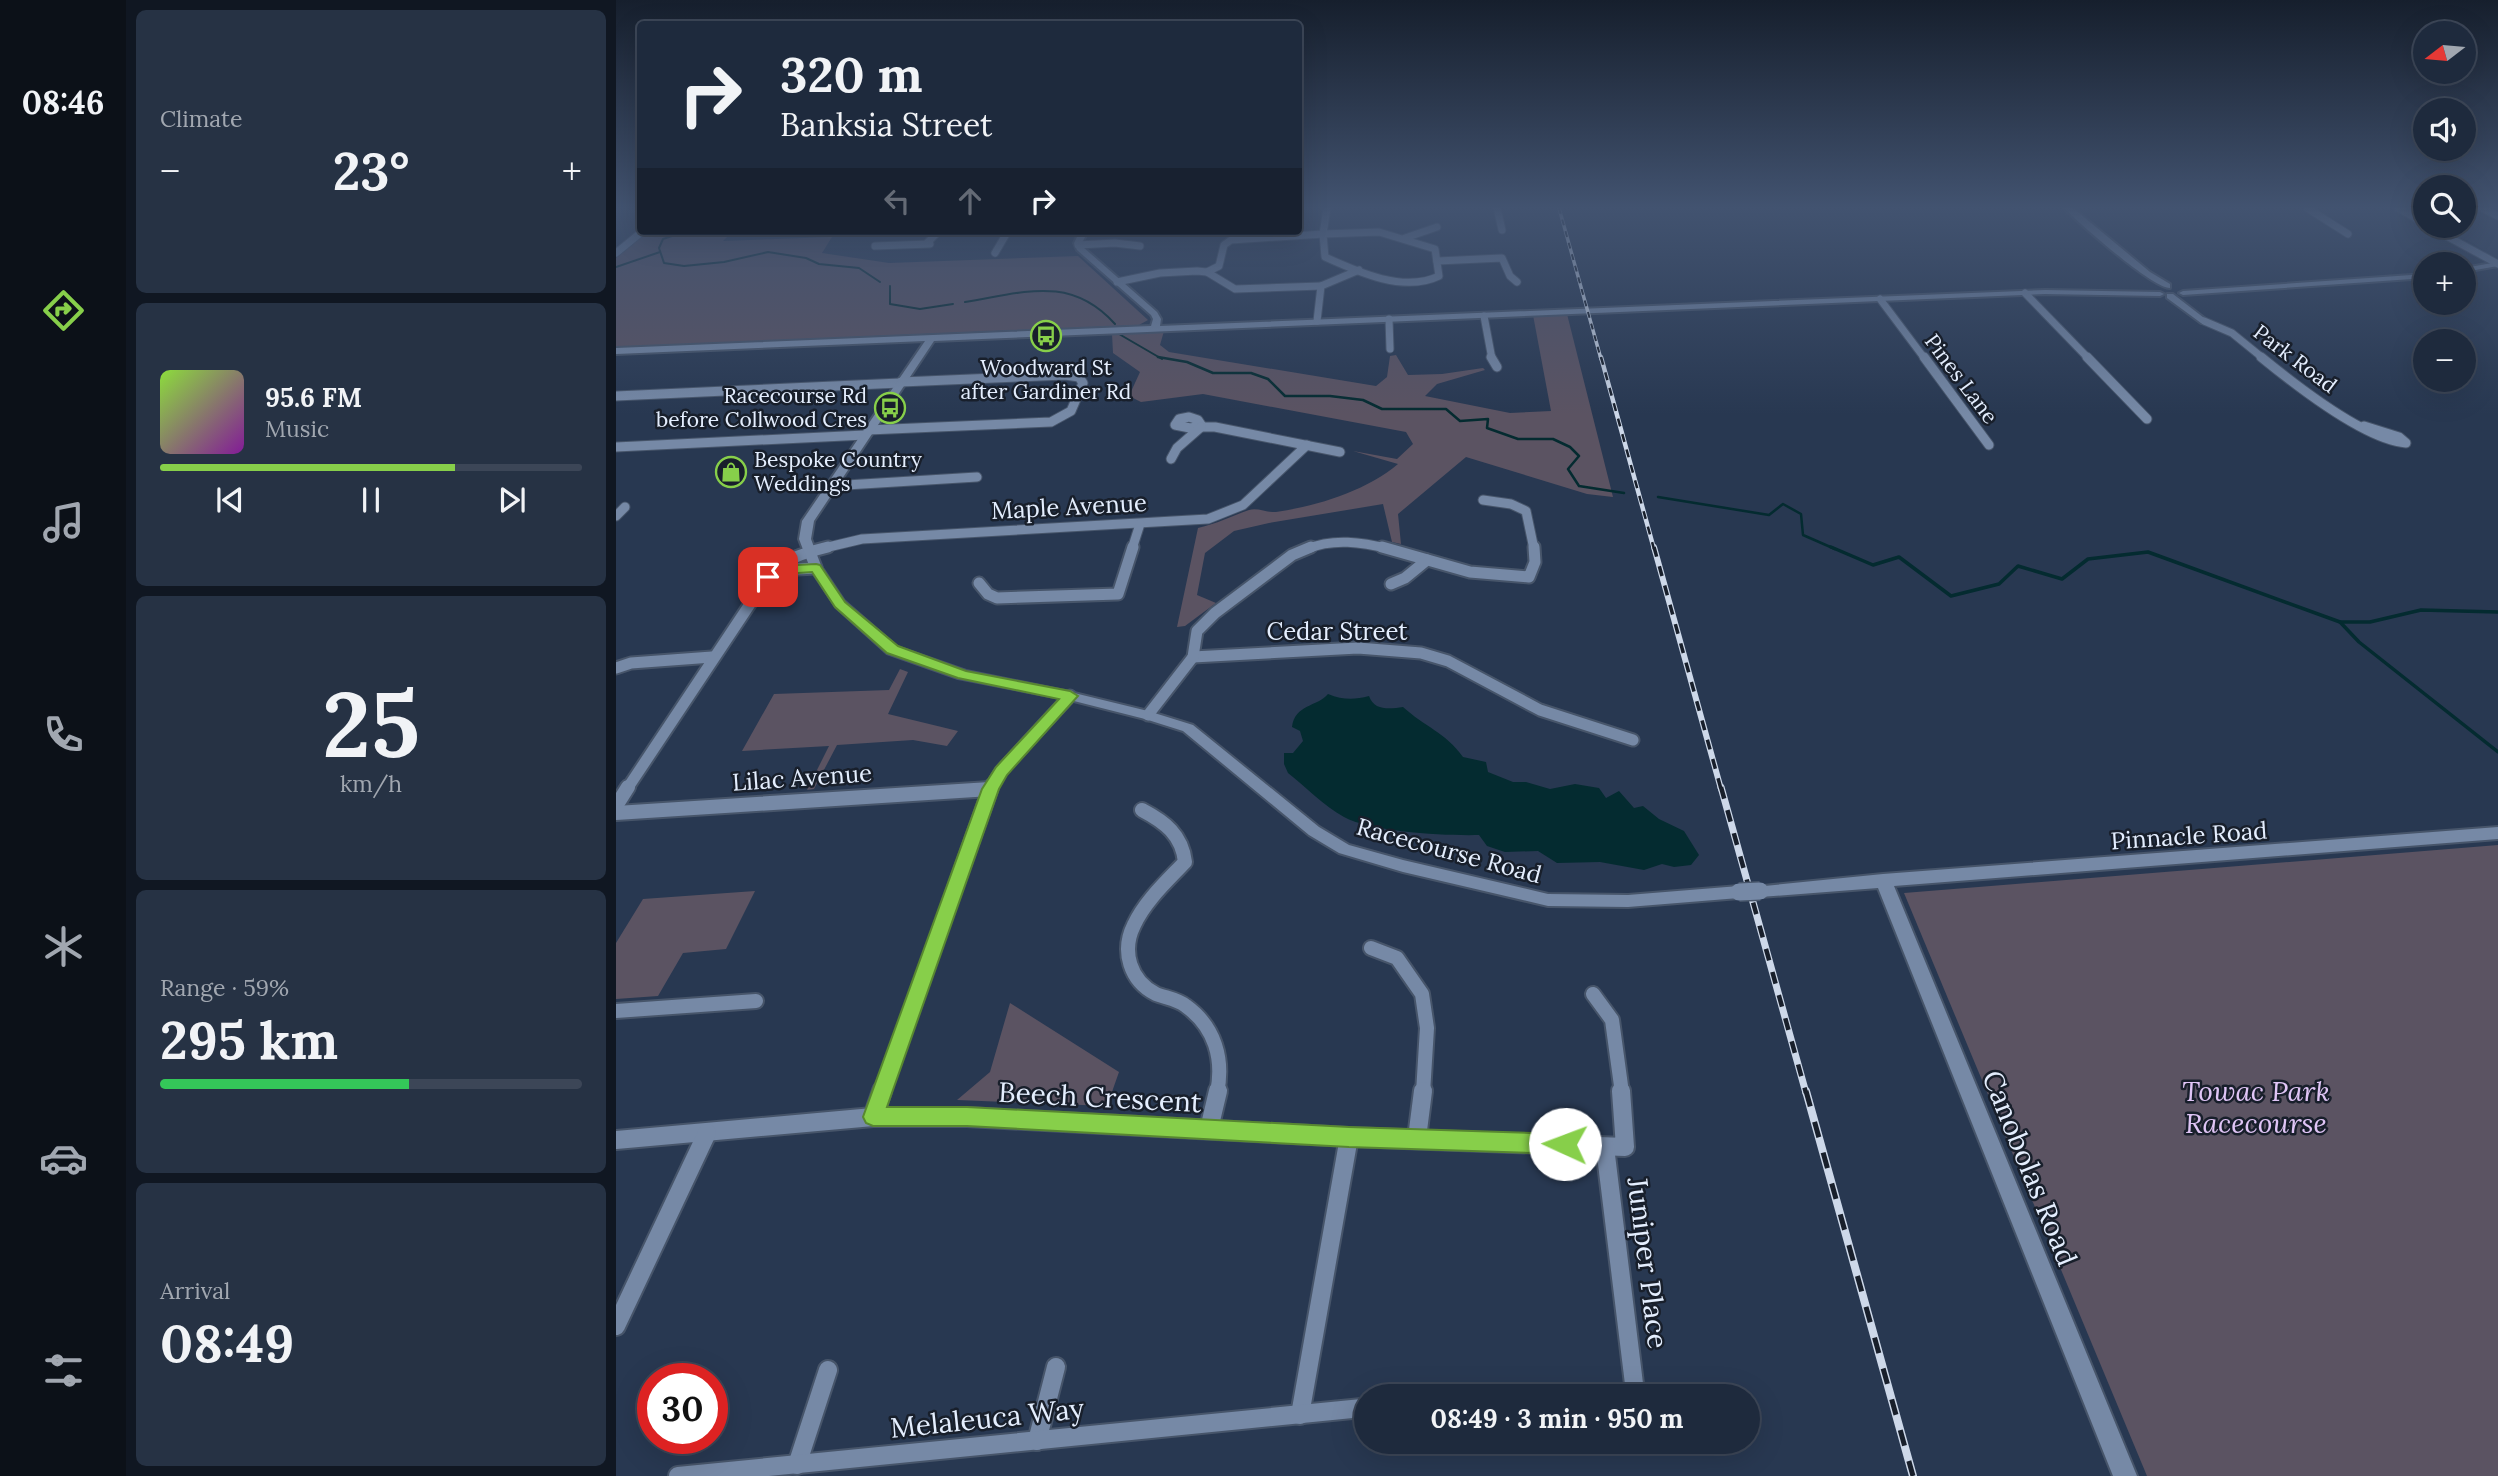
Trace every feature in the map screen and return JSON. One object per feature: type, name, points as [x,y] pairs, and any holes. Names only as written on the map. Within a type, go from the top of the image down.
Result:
[{"type":"street","points":[[1112,277],[1154,314],[1157,319],[1155,328]]},
{"type":"street","points":[[1117,282],[1141,277]]},
{"type":"street","points":[[1215,277],[1234,289],[1321,286],[1343,277]]},
{"type":"street","points":[[1382,277],[1396,281],[1438,281],[1439,277]]},
{"type":"street","points":[[1512,277],[1517,282]]},
{"type":"street","points":[[2151,277],[2204,321]]},
{"type":"street","points":[[618,351],[2025,293],[2168,291],[2411,277]]},
{"type":"street","points":[[1317,321],[1321,286]]},
{"type":"street","points":[[2025,293],[2147,419]]},
{"type":"street","name":"Pines Lane","points":[[1880,299],[1989,445]]},
{"type":"street","points":[[1484,316],[1492,358],[1497,367]]},
{"type":"street","points":[[1390,319],[1390,349]]},
{"type":"street","name":"Park Road","points":[[2204,321],[2232,333],[2290,381],[2326,406],[2364,426]]},
{"type":"street","name":"Racecourse Road","points":[[932,337],[830,486],[808,522],[805,539],[816,568],[840,604],[892,650],[963,675],[1070,696],[1149,715],[1188,728],[1314,831],[1344,849],[1548,901],[1628,901],[1883,880]]},
{"type":"street","points":[[616,396],[1065,375],[1079,377],[1083,383],[1071,411],[1051,422],[616,447]]},
{"type":"street","points":[[1171,459],[1177,448],[1202,426],[1340,452]]},
{"type":"street","name":"Maple Avenue","points":[[808,551],[862,539],[1201,520],[1237,508],[1307,445]]},
{"type":"street","points":[[830,486],[977,477]]},
{"type":"street","points":[[1149,715],[1180,677],[1192,657],[1197,631],[1215,613],[1292,555],[1316,545],[1349,541],[1386,548],[1486,575],[1529,577],[1535,569],[1535,558],[1526,511],[1511,504],[1483,500]]},
{"type":"street","points":[[616,516],[625,507]]},
{"type":"street","points":[[979,583],[988,594],[997,598],[1118,594],[1140,524]]},
{"type":"street","points":[[616,806],[712,657],[768,577],[790,558],[808,551]]},
{"type":"street","points":[[1391,584],[1405,578],[1427,560]]},
{"type":"street","points":[[768,577],[797,569],[816,568]]},
{"type":"street","name":"Cedar Street","points":[[1192,657],[1358,648],[1421,653],[1448,661],[1540,710],[1633,740]]},
{"type":"street","points":[[616,668],[631,663],[712,657]]},
{"type":"street","points":[[873,1117],[990,789],[1001,771],[1070,696]]},
{"type":"street","name":"Lilac Avenue","points":[[616,813],[990,789]]},
{"type":"street","points":[[1142,810],[1164,821],[1185,848],[1185,862],[1136,915],[1126,943],[1132,974],[1155,993],[1181,1002],[1206,1027],[1216,1044],[1221,1070],[1209,1129]]},
{"type":"street","name":"Pinnacle Road","points":[[1883,880],[2239,856],[2498,833]]},
{"type":"street","name":"Canobolas Road","points":[[1883,880],[2125,1476]]},
{"type":"street","points":[[1371,948],[1397,958],[1422,994],[1427,1028],[1425,1075],[1417,1138]]},
{"type":"street","name":"Beech Crescent","points":[[616,1140],[873,1117],[967,1117],[1349,1137],[1625,1147],[1625,1118],[1612,1020],[1593,994]]},
{"type":"street","points":[[616,1011],[756,1001]]},
{"type":"street","points":[[616,1326],[707,1133]]},
{"type":"street","points":[[1300,1415],[1349,1137]]},
{"type":"street","name":"Juniper Place","points":[[1605,1147],[1634,1384]]},
{"type":"street","points":[[1037,1441],[1056,1367]]},
{"type":"street","points":[[797,1465],[828,1370]]},
{"type":"street","name":"Melaleuca Way","points":[[678,1476],[1354,1409]]},
{"type":"green space","points":[[616,277],[1101,277],[1148,320],[1139,325],[616,347]]},
{"type":"green space","points":[[1567,314],[1613,497],[1587,494],[1466,457],[1398,514],[1401,544],[1392,542],[1383,504],[1234,531],[1205,553],[1197,595],[1216,603],[1185,626],[1177,627],[1198,528],[1252,509],[1276,512],[1340,496],[1371,482],[1398,464],[1353,451],[1397,459],[1413,444],[1406,432],[1203,394],[1141,402],[1129,396],[1140,372],[1113,353],[1112,334],[1164,331],[1160,345],[1169,352],[1376,386],[1387,377],[1390,356],[1396,355],[1408,375],[1442,374],[1483,368],[1485,370],[1437,384],[1425,396],[1510,413],[1551,411],[1533,315]]},
{"type":"green space","points":[[900,669],[908,672],[888,714],[958,731],[947,746],[913,740],[837,745],[814,789],[807,790],[829,746],[742,751],[774,694],[889,690]]},
{"type":"green space","name":"Towac Park Racecourse","points":[[2498,845],[2498,1476],[2147,1476],[1904,893]]},
{"type":"green space","points":[[755,891],[726,949],[683,953],[658,996],[616,999],[616,943],[643,899]]},
{"type":"green space","points":[[1010,1003],[1119,1072],[1107,1106],[957,1100],[990,1072]]},
{"type":"shaded area","points":[[1328,694],[1348,699],[1369,696],[1379,707],[1403,707],[1442,735],[1463,757],[1486,762],[1488,772],[1513,782],[1526,782],[1550,789],[1575,784],[1599,788],[1606,798],[1619,791],[1634,808],[1643,806],[1659,819],[1684,831],[1699,855],[1691,865],[1674,867],[1662,864],[1644,870],[1600,862],[1557,863],[1538,851],[1505,852],[1487,846],[1479,835],[1390,830],[1344,817],[1288,773],[1284,764],[1284,753],[1293,753],[1303,741],[1300,731],[1292,727],[1297,714]]},
{"type":"waterway","points":[[872,277],[880,282]]},
{"type":"waterway","points":[[890,286],[890,304],[920,309],[953,304]]},
{"type":"waterway","points":[[965,302],[1026,292],[1063,293],[1081,298],[1098,308],[1115,324]]},
{"type":"waterway","points":[[1119,334],[1159,357]]},
{"type":"waterway","points":[[1159,357],[1187,362],[1213,373],[1251,373],[1268,379],[1285,396],[1330,396],[1363,400],[1382,409],[1446,409],[1460,421],[1488,419],[1487,428],[1518,439],[1553,439],[1570,447],[1579,456],[1568,469],[1579,486],[1624,493]]},
{"type":"waterway","points":[[1658,497],[1769,515],[1783,504],[1801,514],[1803,535],[1835,549]]},
{"type":"waterway","points":[[1831,547],[1873,565],[1899,557],[1951,596],[1999,584],[2018,566],[2062,579],[2088,559],[2148,552],[2340,622]]},
{"type":"waterway","points":[[2340,622],[2370,622],[2421,610],[2498,612]]},
{"type":"waterway","points":[[2340,622],[2359,642],[2498,752]]},
{"type":"railway","points":[[1578,277],[1601,359]]},
{"type":"railway","points":[[1601,357],[1654,549]]},
{"type":"railway","points":[[1654,547],[1721,789]]},
{"type":"railway","points":[[1721,787],[1806,1093]]},
{"type":"railway","points":[[1806,1091],[1913,1476]]},
{"type":"place","name":"Woodward St after Gardiner Rd","points":[[1046,336]]},
{"type":"place","name":"Racecourse Rd before Collwood Cres","points":[[890,408]]},
{"type":"place","name":"Bespoke Country Weddings","points":[[731,472]]},
{"type":"route","points":[[768,577],[797,569],[816,568],[840,604],[892,650],[963,675],[1070,696],[1001,771],[990,789],[873,1117],[967,1117],[1349,1137],[1565,1144]]}]
